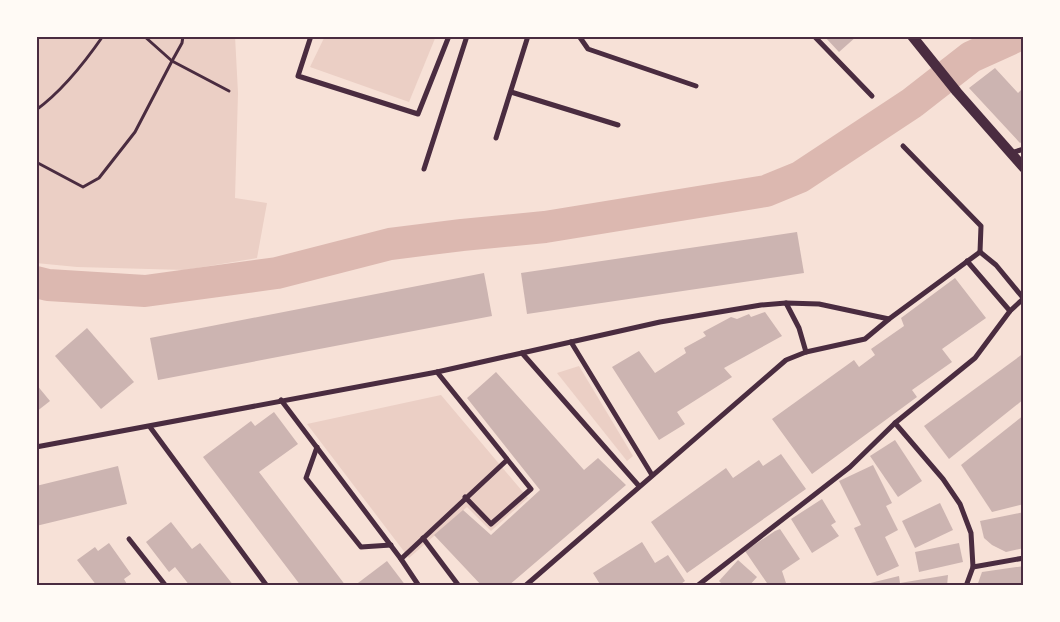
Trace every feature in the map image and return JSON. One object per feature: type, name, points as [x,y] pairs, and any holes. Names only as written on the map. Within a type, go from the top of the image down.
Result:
[{"type":"main road","points":[[912,36],[957,92],[1024,168]]},
{"type":"street","points":[[311,36],[298,76],[418,114],[449,36]]},
{"type":"street","points":[[424,169],[467,36]]},
{"type":"street","points":[[496,138],[528,36]]},
{"type":"street","points":[[579,36],[588,48],[696,86]]},
{"type":"street","points":[[814,36],[872,96]]},
{"type":"street","points":[[511,92],[618,125]]},
{"type":"street","points":[[903,146],[981,226],[980,252]]},
{"type":"street","points":[[1011,152],[1024,149]]},
{"type":"street","points":[[526,586],[786,360],[806,352],[865,339],[980,252]]},
{"type":"street","points":[[697,586],[850,467],[895,423],[975,358],[1010,311],[1023,299],[996,265],[980,252]]},
{"type":"street","points":[[967,261],[1010,311]]},
{"type":"street","points":[[36,447],[437,372],[660,322],[761,305],[786,303],[819,304],[889,319]]},
{"type":"street","points":[[786,303],[799,328],[806,352]]},
{"type":"street","points":[[571,342],[652,475]]},
{"type":"street","points":[[522,353],[640,486]]},
{"type":"street","points":[[437,372],[531,489],[491,524],[465,497]]},
{"type":"street","points":[[281,400],[401,558],[418,586]]},
{"type":"street","points":[[895,423],[943,479],[960,504],[971,533],[973,567],[966,586]]},
{"type":"street","points":[[150,427],[267,586]]},
{"type":"street","points":[[317,447],[306,478],[361,547],[391,545]]},
{"type":"street","points":[[401,558],[507,460]]},
{"type":"street","points":[[423,538],[459,586]]},
{"type":"street","points":[[129,539],[166,586]]},
{"type":"street","points":[[973,567],[1024,558]]},
{"type":"path","points":[[36,110],[47,102],[92,52],[103,36]]},
{"type":"path","points":[[144,36],[172,61],[229,91]]},
{"type":"path","points":[[36,162],[83,187],[100,178],[135,132],[182,43],[183,36]]},
{"type":"shaded area","points":[[36,36],[235,36],[238,93],[235,198],[267,203],[257,258],[185,270],[77,267],[36,263]]},
{"type":"shaded area","points":[[325,36],[436,36],[409,102],[310,67]]},
{"type":"shaded area","points":[[579,366],[633,456],[627,461],[557,373]]},
{"type":"shaded area","points":[[441,395],[528,498],[491,531],[467,507],[409,558],[307,424]]},
{"type":"building","points":[[824,36],[857,36],[839,52]]},
{"type":"building","points":[[995,68],[1018,93],[1024,87],[1024,141],[1020,143],[969,88]]},
{"type":"building","points":[[797,232],[804,273],[527,314],[521,273]]},
{"type":"building","points":[[484,273],[492,316],[158,380],[150,338]]},
{"type":"building","points":[[955,278],[986,318],[942,349],[952,362],[912,390],[917,397],[812,474],[772,419],[854,360],[859,367],[875,355],[871,349],[904,326],[901,318]]},
{"type":"building","points":[[765,312],[782,336],[724,368],[732,377],[677,412],[685,424],[659,440],[612,367],[639,351],[655,373],[686,353],[684,348],[706,336],[703,332],[731,317],[737,319],[749,314],[751,317]]},
{"type":"building","points":[[87,328],[134,382],[101,409],[55,356]]},
{"type":"building","points":[[1024,353],[1024,399],[949,459],[924,426]]},
{"type":"building","points":[[496,372],[584,470],[598,458],[626,485],[508,586],[482,586],[434,535],[463,510],[491,535],[540,490],[467,398]]},
{"type":"building","points":[[36,384],[50,401],[36,412]]},
{"type":"building","points":[[274,412],[298,444],[259,472],[346,586],[301,586],[203,457],[251,421],[255,426]]},
{"type":"building","points":[[1024,415],[1024,504],[992,512],[961,465]]},
{"type":"building","points":[[895,440],[922,481],[898,497],[870,456]]},
{"type":"building","points":[[781,454],[806,489],[687,573],[651,522],[726,468],[733,478],[759,460],[763,466]]},
{"type":"building","points":[[873,465],[892,503],[886,506],[898,530],[885,537],[899,566],[877,576],[854,528],[861,525],[839,481]]},
{"type":"building","points":[[118,466],[127,504],[36,526],[36,486]]},
{"type":"building","points":[[822,499],[836,522],[831,525],[839,536],[812,553],[791,519]]},
{"type":"building","points":[[940,503],[953,530],[915,548],[902,521]]},
{"type":"building","points":[[1024,512],[1024,548],[1006,552],[992,545],[984,538],[980,521]]},
{"type":"building","points":[[171,522],[192,549],[200,543],[234,586],[190,586],[175,567],[169,572],[146,542]]},
{"type":"building","points":[[780,529],[800,559],[782,571],[787,586],[769,586],[745,551]]},
{"type":"building","points":[[642,542],[655,563],[668,555],[685,581],[678,586],[601,586],[593,573]]},
{"type":"building","points":[[109,543],[131,574],[124,579],[128,586],[97,586],[77,560],[95,547],[98,551]]},
{"type":"building","points":[[959,543],[963,562],[919,572],[915,552]]},
{"type":"building","points":[[738,560],[757,577],[749,586],[724,586],[719,581]]},
{"type":"building","points":[[387,561],[406,586],[354,586]]},
{"type":"building","points":[[1024,566],[1024,586],[977,586],[982,572]]},
{"type":"building","points":[[948,575],[947,586],[858,586],[899,576],[900,583]]},
{"type":"waterway","points":[[36,282],[48,285],[145,291],[277,273],[390,244],[545,227],[766,191],[800,177],[912,103],[971,57],[1017,36]]}]
